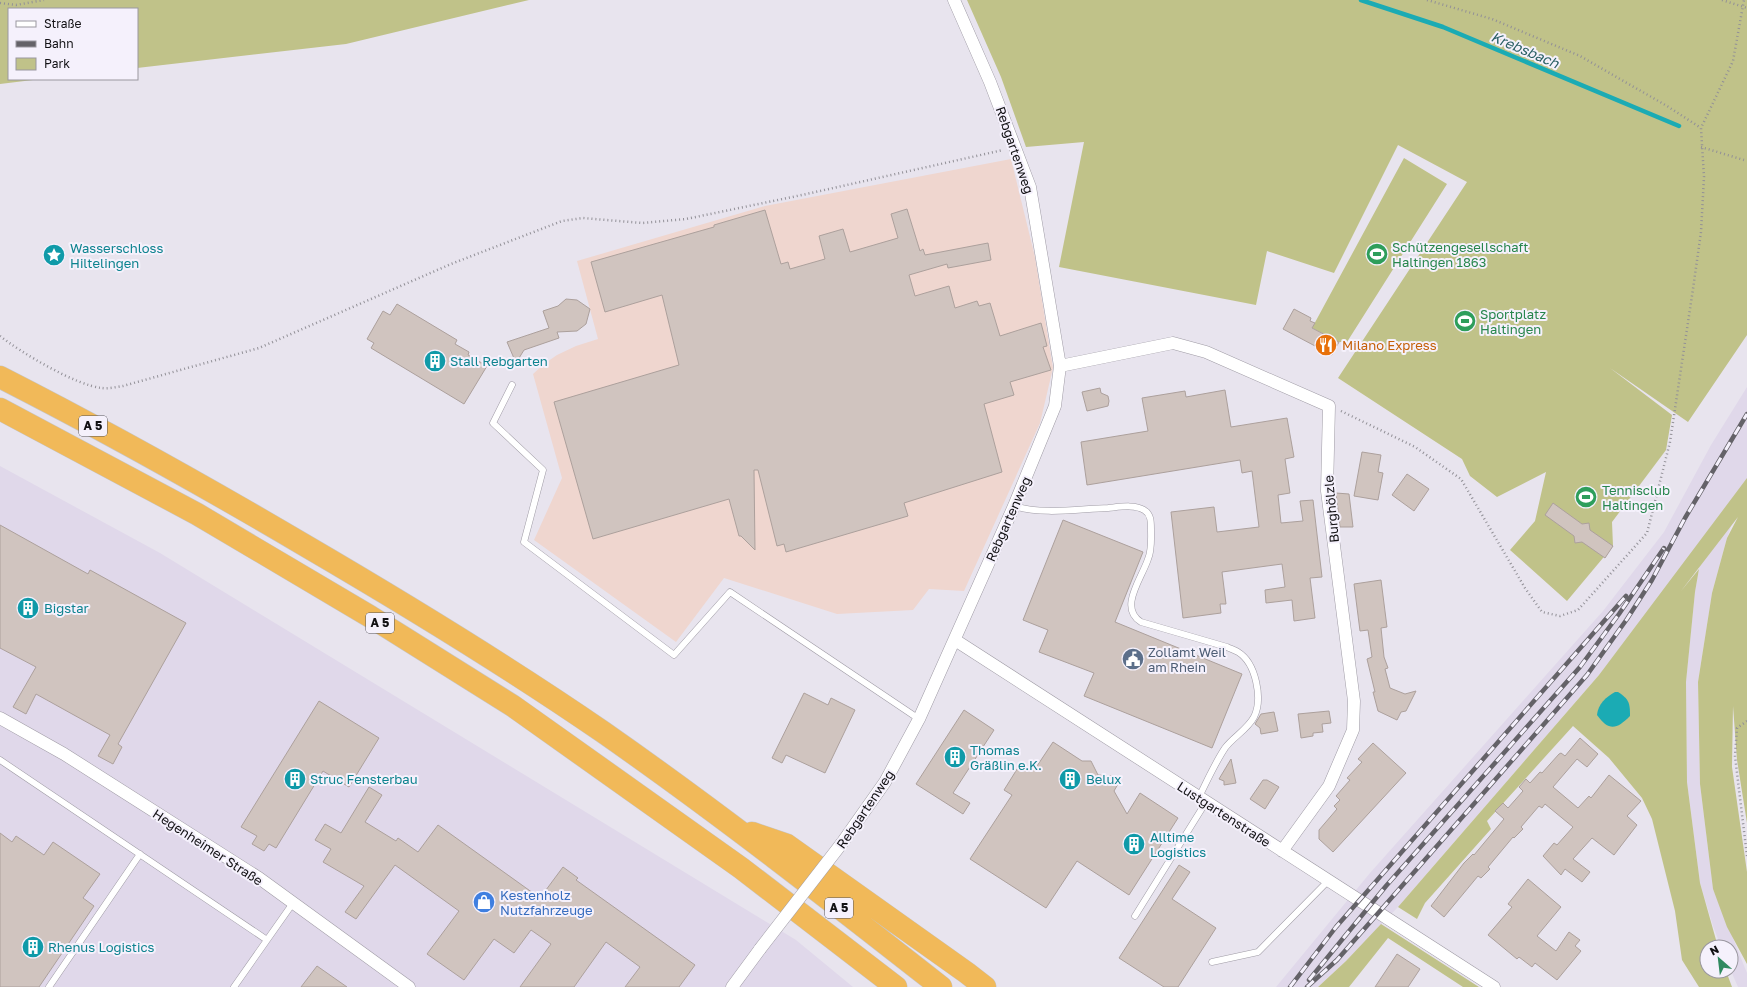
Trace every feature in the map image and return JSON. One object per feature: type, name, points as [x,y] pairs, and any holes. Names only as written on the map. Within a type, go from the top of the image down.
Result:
[{"type":"highway","name":"A 5","points":[[0,377],[185,475],[434,621],[602,732],[737,828],[941,987]]},
{"type":"highway","name":"A 5","points":[[0,409],[198,514],[371,617],[513,706],[741,868],[896,987]]},
{"type":"highway","points":[[737,828],[788,845],[967,973],[984,987]]},
{"type":"highway","points":[[967,973],[988,977],[1002,987]]},
{"type":"street","name":"Rebgartenweg","points":[[732,987],[842,843],[886,782],[919,720],[955,640],[1039,448],[1055,406],[1060,366],[1030,187],[990,82],[954,0]]},
{"type":"street","points":[[1060,366],[1173,343],[1206,352],[1329,406]]},
{"type":"street","name":"Burghölzle","points":[[1282,851],[1329,786],[1353,730],[1354,702],[1327,491],[1329,406]]},
{"type":"street","name":"Lustgartenstraße","points":[[955,640],[1494,987]]},
{"type":"street","name":"Hegenheimer Straße","points":[[0,718],[64,754],[259,878],[409,987]]},
{"type":"lane","points":[[512,385],[493,423],[543,470],[524,542],[674,655],[730,592],[919,720]]},
{"type":"lane","points":[[1014,506],[1036,510],[1128,507],[1145,510],[1150,515],[1151,546],[1149,558],[1134,592],[1131,604],[1131,612],[1134,617],[1141,622],[1227,647],[1240,653],[1250,666],[1257,682],[1258,701],[1254,717],[1241,734],[1225,747],[1203,800],[1135,916]]},
{"type":"lane","points":[[0,760],[267,940]]},
{"type":"lane","points":[[49,987],[140,854]]},
{"type":"lane","points":[[1212,962],[1258,952],[1328,881]]},
{"type":"lane","points":[[234,987],[293,903]]},
{"type":"path","points":[[0,3],[16,5],[44,0]]},
{"type":"path","points":[[1427,0],[1492,19],[1580,56],[1702,128]]},
{"type":"path","points":[[1722,0],[1747,8]]},
{"type":"path","points":[[1329,406],[1415,447],[1461,479],[1525,588],[1542,612],[1560,616],[1578,610],[1647,533],[1670,442],[1693,289],[1704,177],[1701,147],[1702,128],[1733,61],[1744,0]]},
{"type":"path","points":[[1701,147],[1744,160]]},
{"type":"path","points":[[0,336],[36,360],[84,384],[102,388],[123,386],[259,348],[451,264],[562,221],[583,218],[642,223],[686,218],[802,195],[1015,148]]},
{"type":"path","points":[[1747,721],[1737,728],[1735,756],[1747,856]]},
{"type":"shaded area","points":[[1011,159],[1035,257],[1053,368],[1040,423],[964,591],[929,589],[913,610],[837,614],[724,578],[676,642],[534,540],[562,478],[533,374],[557,355],[576,346],[598,339],[577,261],[765,206]]},
{"type":"shaded area","points":[[1747,387],[1747,480],[1727,538],[1712,593],[1698,682],[1700,784],[1713,889],[1733,939],[1718,939],[1700,883],[1687,782],[1686,682],[1695,592],[1702,551],[1599,675],[1398,907],[1346,961],[1318,987],[1276,987],[1370,873],[1603,611],[1664,532],[1711,445]]},
{"type":"shaded area","points":[[0,466],[160,553],[796,940],[853,987],[0,987]]},
{"type":"shaded area","points":[[1739,953],[1747,973],[1747,987],[1738,987],[1734,979],[1739,979]]},
{"type":"green space","points":[[0,0],[529,0],[346,44],[138,68],[138,8],[8,8],[8,80],[33,80],[0,84]]},
{"type":"green space","points":[[967,0],[1747,0],[1747,335],[1688,422],[1610,368],[1672,415],[1666,450],[1612,522],[1613,546],[1567,601],[1510,550],[1535,521],[1546,472],[1497,497],[1470,476],[1462,459],[1338,378],[1467,182],[1398,145],[1334,273],[1267,251],[1256,305],[1059,267],[1084,142],[1026,147],[1001,77]]},
{"type":"green space","name":"Schützengesellschaft Haltingen 1863","points":[[1404,158],[1447,184],[1347,342],[1339,342],[1312,328]]},
{"type":"green space","points":[[1747,478],[1747,823],[1737,760],[1733,706],[1732,767],[1747,872],[1747,964],[1739,949],[1739,939],[1733,939],[1727,927],[1713,889],[1700,784],[1698,682],[1712,593],[1727,538],[1738,517],[1681,591],[1699,569],[1695,592],[1686,682],[1687,782],[1700,883],[1716,939],[1699,939],[1699,979],[1729,979],[1732,987],[1699,987],[1682,960],[1675,911],[1652,819],[1642,798],[1609,758],[1573,726],[1487,821],[1491,829],[1425,903],[1417,919],[1398,907],[1599,675]]},
{"type":"green space","points":[[1381,924],[1479,987],[1463,987],[1388,938],[1349,987],[1318,987],[1346,961]]},
{"type":"water","points":[[1615,692],[1618,692],[1627,699],[1630,708],[1630,716],[1621,724],[1613,727],[1605,724],[1597,715],[1599,707],[1603,701]]},
{"type":"building","points":[[907,209],[920,251],[923,249],[925,255],[988,243],[991,260],[948,268],[947,264],[909,275],[915,296],[949,286],[955,308],[977,301],[979,306],[990,303],[1000,336],[1041,323],[1047,346],[1043,347],[1051,370],[1010,382],[1014,395],[984,404],[1002,472],[904,503],[908,516],[786,552],[784,544],[777,546],[758,470],[754,470],[755,550],[741,536],[739,536],[729,499],[593,539],[554,402],[679,365],[662,295],[605,312],[591,262],[714,227],[714,225],[765,210],[781,264],[788,262],[790,269],[825,259],[819,236],[843,229],[850,252],[898,238],[891,214]]},
{"type":"building","points":[[566,299],[577,300],[590,309],[586,324],[577,331],[557,332],[559,338],[524,350],[516,363],[507,342],[549,328],[543,311],[558,306]]},
{"type":"building","name":"Stall Rebgarten","points":[[397,304],[457,340],[455,344],[469,352],[468,355],[487,366],[464,404],[371,348],[374,343],[367,339],[383,311],[390,315]]},
{"type":"building","points":[[1294,309],[1311,318],[1310,321],[1315,323],[1312,328],[1339,342],[1332,355],[1283,329]]},
{"type":"building","points":[[1100,388],[1101,393],[1108,396],[1108,406],[1087,411],[1082,392]]},
{"type":"building","points":[[1225,390],[1231,427],[1287,418],[1294,457],[1285,459],[1290,493],[1278,495],[1281,523],[1303,521],[1300,501],[1313,500],[1322,577],[1310,578],[1315,618],[1294,621],[1292,600],[1266,603],[1265,590],[1285,587],[1282,564],[1222,572],[1226,604],[1220,604],[1221,613],[1183,618],[1171,512],[1214,507],[1217,532],[1259,527],[1252,471],[1242,473],[1240,460],[1087,485],[1081,442],[1148,431],[1142,398],[1185,391],[1186,397]]},
{"type":"building","points":[[1362,452],[1381,455],[1378,472],[1383,473],[1378,500],[1354,496]]},
{"type":"building","points":[[1407,474],[1429,489],[1414,511],[1392,495]]},
{"type":"building","points":[[1336,493],[1349,494],[1353,527],[1340,527]]},
{"type":"building","points":[[1553,503],[1582,524],[1589,523],[1590,530],[1613,546],[1605,558],[1582,542],[1575,543],[1574,536],[1545,515]]},
{"type":"building","points":[[1063,520],[1143,552],[1115,622],[1242,674],[1212,748],[1084,696],[1094,673],[1039,652],[1048,630],[1023,620]]},
{"type":"building","points":[[0,525],[88,574],[90,570],[186,623],[118,744],[122,747],[113,764],[98,756],[110,735],[36,694],[26,714],[13,707],[36,667],[0,648]]},
{"type":"building","points":[[1381,580],[1387,627],[1381,628],[1384,657],[1388,668],[1385,669],[1390,688],[1405,694],[1416,691],[1406,711],[1401,712],[1397,720],[1378,711],[1367,659],[1372,657],[1368,630],[1360,631],[1354,584]]},
{"type":"building","points":[[804,693],[828,705],[831,698],[855,710],[825,773],[786,755],[782,763],[772,758]]},
{"type":"building","name":"Struc Fensterbau","points":[[319,701],[379,738],[349,787],[323,771],[276,848],[269,844],[264,851],[252,844],[257,836],[241,827]]},
{"type":"building","name":"Thomas Gräßlin e.K.","points":[[964,710],[994,730],[953,793],[970,803],[963,814],[916,784]]},
{"type":"building","points":[[1329,711],[1331,723],[1322,724],[1323,732],[1313,733],[1313,736],[1301,738],[1298,714]]},
{"type":"building","points":[[1274,712],[1278,731],[1261,734],[1260,728],[1255,724],[1261,714]]},
{"type":"building","points":[[1580,738],[1598,754],[1587,767],[1577,759],[1553,787],[1578,808],[1589,796],[1591,798],[1609,775],[1641,801],[1627,816],[1637,825],[1614,855],[1592,838],[1573,859],[1590,872],[1582,882],[1565,869],[1561,875],[1543,856],[1554,843],[1557,845],[1573,827],[1545,804],[1542,808],[1539,806],[1521,827],[1523,829],[1514,838],[1513,837],[1488,867],[1490,869],[1481,878],[1478,876],[1444,917],[1431,906],[1464,863],[1473,854],[1474,855],[1504,819],[1495,811],[1503,803],[1508,808],[1523,791],[1519,787],[1526,779],[1530,783],[1540,772],[1542,773],[1559,754],[1561,753],[1565,756]]},
{"type":"building","points":[[1053,742],[1082,761],[1091,761],[1098,775],[1114,776],[1118,784],[1114,791],[1127,814],[1140,793],[1178,818],[1129,895],[1077,861],[1046,908],[970,859],[1012,795],[1004,790],[1019,766],[1027,771],[1030,766],[1035,769]]},
{"type":"building","points":[[1373,743],[1406,773],[1333,852],[1319,839],[1319,830],[1337,809],[1334,806],[1340,800],[1336,796],[1350,780],[1347,778],[1362,762],[1358,759]]},
{"type":"building","points":[[1231,759],[1236,783],[1224,785],[1224,781],[1219,779]]},
{"type":"building","points":[[1263,780],[1267,780],[1279,787],[1265,809],[1250,799]]},
{"type":"building","points":[[369,787],[382,795],[365,822],[396,841],[398,838],[418,852],[438,825],[540,898],[563,867],[578,878],[576,880],[695,965],[679,987],[625,987],[640,967],[606,942],[574,987],[520,987],[551,944],[531,930],[514,953],[494,939],[464,980],[427,954],[459,911],[395,865],[356,919],[345,912],[364,886],[323,862],[331,849],[315,840],[325,824],[341,833]]},
{"type":"building","name":"Rhenus Logistics","points":[[0,833],[12,842],[16,836],[44,855],[53,842],[100,874],[83,898],[94,906],[39,987],[0,987]]},
{"type":"building","points":[[1179,865],[1190,872],[1172,899],[1216,928],[1178,987],[1164,987],[1119,958]]},
{"type":"building","points":[[1528,879],[1561,907],[1537,936],[1556,951],[1569,932],[1580,940],[1575,946],[1581,951],[1557,980],[1535,963],[1532,967],[1519,957],[1517,959],[1488,935],[1512,907],[1508,904]]},
{"type":"building","points":[[1397,954],[1420,969],[1408,987],[1375,987]]},
{"type":"building","points":[[317,966],[347,987],[301,987]]},
{"type":"waterway","name":"Krebsbach","points":[[1361,0],[1443,27],[1679,126]]},
{"type":"railway","points":[[1307,987],[1337,960],[1587,675],[1627,619],[1652,580],[1685,518],[1747,414]]},
{"type":"railway","points":[[1309,980],[1386,886],[1580,667],[1619,614],[1664,548]]},
{"type":"railway","points":[[1290,987],[1336,927],[1626,596]]},
{"type":"place","name":"Schützengesellschaft Haltingen 1863","points":[[1377,254]]},
{"type":"place","name":"Wasserschloss Hiltelingen","points":[[54,255]]},
{"type":"place","name":"Sportplatz Haltingen","points":[[1465,321]]},
{"type":"place","name":"Milano Express","points":[[1326,345]]},
{"type":"place","name":"Stall Rebgarten","points":[[435,361]]},
{"type":"place","name":"Tennisclub Haltingen","points":[[1586,497]]},
{"type":"place","name":"Bigstar","points":[[28,608]]},
{"type":"place","name":"Zollamt Weil am Rhein","points":[[1133,659]]},
{"type":"place","name":"Thomas Gräßlin e.K.","points":[[955,757]]},
{"type":"place","name":"Struc Fensterbau","points":[[295,779]]},
{"type":"place","name":"Belux","points":[[1070,779]]},
{"type":"place","name":"Alltime Logistics","points":[[1134,844]]},
{"type":"place","name":"Kestenholz Nutzfahrzeuge","points":[[484,902]]},
{"type":"place","name":"Rhenus Logistics","points":[[33,947]]}]
